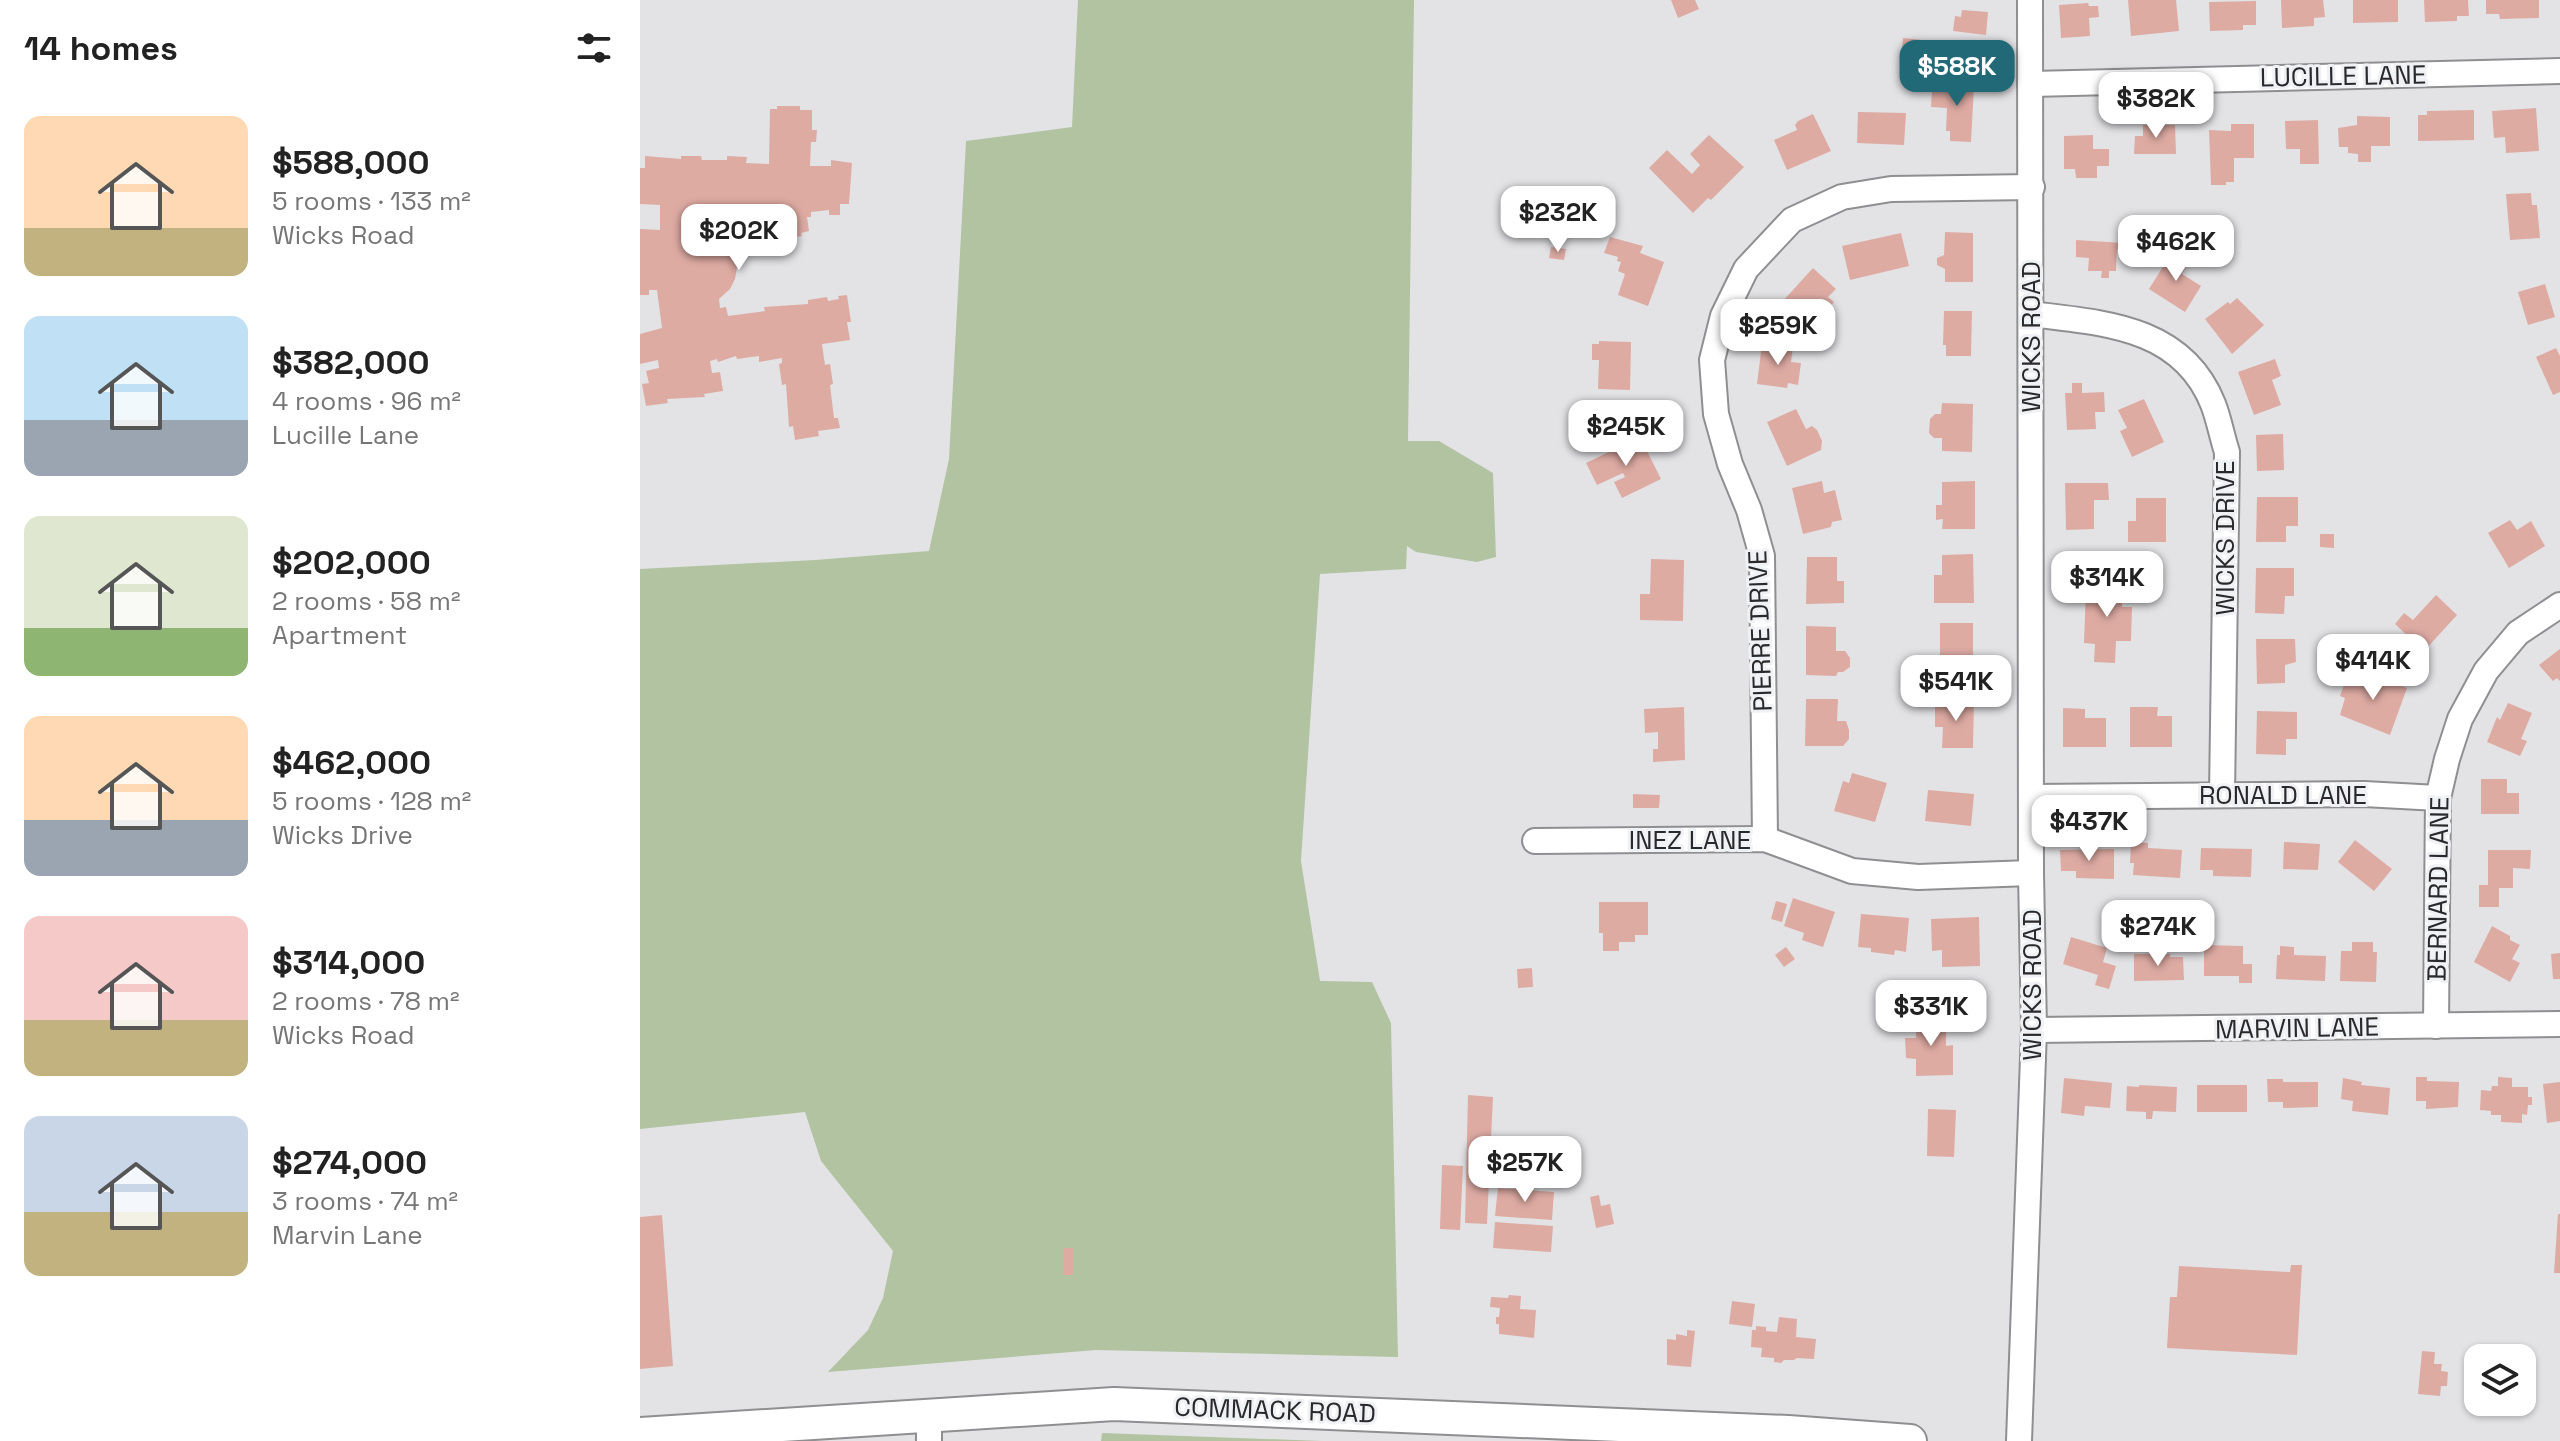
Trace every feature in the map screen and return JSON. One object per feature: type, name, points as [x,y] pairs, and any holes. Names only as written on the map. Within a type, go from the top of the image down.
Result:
[{"type":"main road","name":"COMMACK ROAD","points":[[640,1434],[929,1428],[1114,1404],[1788,1432],[1910,1441]]},
{"type":"street","name":"WICKS ROAD","points":[[2019,1441],[2035,960],[2031,873],[2030,0]]},
{"type":"street","name":"LUCILLE LANE","points":[[2030,84],[2560,71]]},
{"type":"street","name":"PIERRE DRIVE","points":[[1765,839],[1762,556],[1716,414],[1712,360],[1723,316],[1746,269],[1792,220],[1842,197],[1891,189],[2032,187]]},
{"type":"street","name":"WICKS DRIVE","points":[[2031,314],[2122,327],[2157,340],[2192,368],[2213,404],[2227,452],[2222,794]]},
{"type":"street","name":"BERNARD LANE","points":[[2436,1026],[2438,798],[2460,719],[2486,671],[2518,633],[2560,605]]},
{"type":"street","name":"RONALD LANE","points":[[2033,797],[2364,794],[2438,798]]},
{"type":"street","name":"INEZ LANE","points":[[1535,841],[1765,839],[1852,871],[1918,877],[2031,873]]},
{"type":"street","name":"MARVIN LANE","points":[[2034,1030],[2560,1024]]},
{"type":"green space","points":[[1078,0],[1414,0],[1408,441],[1439,441],[1493,473],[1496,557],[1477,562],[1416,552],[1407,546],[1406,569],[1320,574],[1301,861],[1320,981],[1372,982],[1391,1023],[1398,1357],[1096,1350],[828,1372],[868,1330],[883,1298],[893,1251],[821,1161],[805,1112],[640,1129],[640,569],[929,551],[949,459],[966,141],[1072,127]]},
{"type":"green space","points":[[1102,1433],[1322,1441],[1101,1441]]},
{"type":"building","points":[[1671,0],[1695,0],[1699,9],[1678,18]]},
{"type":"building","points":[[2128,0],[2176,0],[2179,31],[2131,36]]},
{"type":"building","points":[[2281,0],[2323,0],[2325,17],[2314,18],[2314,26],[2282,28]]},
{"type":"building","points":[[2353,0],[2398,0],[2398,22],[2353,23]]},
{"type":"building","points":[[2424,0],[2468,0],[2469,16],[2457,16],[2457,21],[2425,22]]},
{"type":"building","points":[[2486,0],[2539,0],[2539,18],[2500,19],[2499,14],[2486,14]]},
{"type":"building","points":[[2256,1],[2256,25],[2243,25],[2243,30],[2210,31],[2209,2]]},
{"type":"building","points":[[2088,3],[2089,6],[2098,6],[2099,17],[2089,18],[2090,36],[2061,38],[2059,5]]},
{"type":"building","points":[[1962,10],[1988,12],[1986,35],[1953,31],[1955,16],[1961,17]]},
{"type":"building","points":[[1903,38],[1922,40],[1920,62],[1901,60]]},
{"type":"building","points":[[1949,78],[1971,79],[1970,86],[1974,86],[1971,142],[1950,141],[1950,131],[1946,131],[1947,108],[1931,107],[1932,90],[1949,91]]},
{"type":"building","points":[[777,106],[800,106],[800,110],[812,110],[812,130],[817,130],[816,142],[811,142],[810,166],[831,166],[831,160],[852,163],[849,204],[840,204],[840,215],[829,215],[829,210],[811,212],[811,217],[807,217],[809,231],[801,233],[802,236],[782,239],[780,235],[768,238],[760,208],[702,207],[701,218],[712,220],[725,230],[735,245],[738,262],[735,279],[719,299],[720,308],[726,307],[728,316],[765,311],[764,307],[808,304],[808,300],[827,297],[828,301],[847,295],[850,340],[822,344],[825,365],[830,364],[834,418],[838,418],[840,428],[818,431],[819,436],[795,440],[793,426],[789,427],[786,384],[782,385],[779,364],[782,358],[759,362],[759,356],[737,359],[736,356],[718,362],[717,359],[710,361],[712,373],[720,372],[723,391],[704,394],[705,397],[667,399],[668,403],[646,406],[642,384],[649,383],[646,371],[659,368],[658,360],[640,364],[640,334],[662,328],[657,290],[649,290],[649,295],[640,295],[640,229],[660,230],[660,205],[640,204],[640,168],[645,168],[645,156],[681,159],[681,156],[701,156],[702,160],[747,157],[746,163],[769,164],[770,109],[777,109]]},
{"type":"building","points":[[2536,108],[2539,151],[2506,153],[2505,137],[2494,138],[2492,111]]},
{"type":"building","points":[[2474,110],[2474,140],[2418,141],[2418,115],[2427,115],[2427,111]]},
{"type":"building","points":[[1858,112],[1906,113],[1904,145],[1857,143]]},
{"type":"building","points":[[1813,114],[1831,151],[1787,170],[1774,140],[1797,130],[1795,125],[1798,121]]},
{"type":"building","points":[[2357,116],[2390,117],[2390,146],[2371,146],[2371,162],[2358,162],[2358,154],[2348,153],[2348,147],[2339,147],[2338,128],[2357,125]]},
{"type":"building","points":[[2318,120],[2319,164],[2300,164],[2300,149],[2286,149],[2285,121]]},
{"type":"building","points":[[2231,124],[2254,124],[2254,158],[2234,158],[2234,182],[2211,185],[2209,130],[2231,131]]},
{"type":"building","points":[[2143,125],[2175,125],[2176,154],[2134,154],[2135,136],[2143,136]]},
{"type":"building","points":[[1709,135],[1744,167],[1711,200],[1708,198],[1693,213],[1649,168],[1667,150],[1692,174],[1700,165],[1690,154]]},
{"type":"building","points":[[2093,135],[2093,149],[2109,149],[2109,166],[2097,166],[2097,178],[2076,178],[2075,169],[2064,169],[2064,136]]},
{"type":"building","points":[[2531,193],[2532,205],[2537,205],[2540,238],[2510,240],[2506,194]]},
{"type":"building","points":[[1945,232],[1973,233],[1973,282],[1945,282],[1945,269],[1937,265],[1937,258],[1944,255]]},
{"type":"building","points":[[1901,233],[1909,266],[1850,280],[1842,246]]},
{"type":"building","points":[[1610,237],[1643,246],[1640,253],[1664,262],[1648,306],[1618,295],[1625,274],[1618,271],[1621,262],[1617,261],[1618,257],[1604,253]]},
{"type":"building","points":[[2076,240],[2124,243],[2124,249],[2117,249],[2116,271],[2109,271],[2109,278],[2101,278],[2102,271],[2088,271],[2089,258],[2076,257]]},
{"type":"building","points":[[1551,247],[1566,249],[1564,260],[1549,258]]},
{"type":"building","points":[[2173,251],[2190,261],[2182,274],[2201,286],[2185,312],[2149,289]]},
{"type":"building","points":[[1813,268],[1836,289],[1828,297],[1834,302],[1824,313],[1818,308],[1803,323],[1781,303]]},
{"type":"building","points":[[2545,284],[2555,317],[2528,325],[2518,292]]},
{"type":"building","points":[[2237,298],[2264,325],[2232,354],[2205,319]]},
{"type":"building","points":[[1944,311],[1972,311],[1971,356],[1946,356],[1946,345],[1943,345]]},
{"type":"building","points":[[1599,341],[1631,342],[1630,390],[1598,389],[1599,360],[1592,360],[1592,344],[1599,344]]},
{"type":"building","points":[[1762,344],[1793,347],[1791,362],[1801,363],[1798,385],[1788,383],[1787,388],[1757,384]]},
{"type":"building","points":[[2556,348],[2560,356],[2560,392],[2553,395],[2536,357]]},
{"type":"building","points":[[2275,359],[2281,376],[2272,380],[2281,405],[2254,415],[2238,372]]},
{"type":"building","points":[[2072,383],[2082,383],[2082,393],[2104,392],[2105,412],[2095,412],[2096,429],[2067,430],[2065,393],[2072,393]]},
{"type":"building","points":[[2144,399],[2164,442],[2132,457],[2120,431],[2127,428],[2118,410]]},
{"type":"building","points":[[1942,403],[1973,404],[1972,452],[1942,451],[1942,438],[1934,438],[1929,433],[1930,419],[1935,414],[1941,414]]},
{"type":"building","points":[[1796,409],[1806,429],[1812,426],[1817,430],[1822,441],[1821,450],[1787,466],[1767,422]]},
{"type":"building","points":[[2283,434],[2284,470],[2257,471],[2256,435]]},
{"type":"building","points":[[1640,437],[1661,479],[1622,498],[1614,482],[1625,477],[1623,473],[1597,485],[1586,463]]},
{"type":"building","points":[[1822,481],[1824,493],[1835,490],[1842,520],[1832,522],[1831,527],[1803,534],[1792,488]]},
{"type":"building","points":[[1975,481],[1975,529],[1942,529],[1943,519],[1936,520],[1936,505],[1942,505],[1942,482]]},
{"type":"building","points":[[2065,483],[2108,483],[2109,500],[2094,500],[2094,529],[2066,530]]},
{"type":"building","points":[[2257,497],[2298,497],[2298,526],[2286,526],[2286,542],[2256,542]]},
{"type":"building","points":[[2136,498],[2166,498],[2166,542],[2128,542],[2128,521],[2136,521]]},
{"type":"building","points":[[2510,520],[2517,530],[2531,521],[2545,546],[2509,568],[2488,533]]},
{"type":"building","points":[[2320,534],[2334,534],[2334,548],[2320,547]]},
{"type":"building","points":[[1973,554],[1974,603],[1934,603],[1934,575],[1942,575],[1942,555]]},
{"type":"building","points":[[1807,557],[1837,557],[1837,581],[1844,581],[1844,603],[1806,604]]},
{"type":"building","points":[[1651,559],[1684,560],[1683,621],[1640,620],[1640,594],[1650,594]]},
{"type":"building","points":[[2256,568],[2294,568],[2294,596],[2285,596],[2284,614],[2255,613]]},
{"type":"building","points":[[2098,578],[2123,579],[2122,607],[2132,607],[2131,641],[2116,641],[2115,663],[2094,662],[2095,644],[2084,643],[2086,589],[2097,590]]},
{"type":"building","points":[[2436,595],[2457,615],[2424,651],[2395,624],[2404,613],[2413,620]]},
{"type":"building","points":[[1940,623],[1973,623],[1973,683],[1940,683]]},
{"type":"building","points":[[1806,626],[1836,627],[1836,651],[1845,651],[1850,658],[1850,667],[1836,676],[1806,675]]},
{"type":"building","points":[[2256,639],[2295,639],[2296,662],[2285,665],[2285,683],[2257,684]]},
{"type":"building","points":[[2560,649],[2560,681],[2557,678],[2553,681],[2539,665]]},
{"type":"building","points":[[2363,673],[2407,688],[2390,735],[2340,715],[2345,698],[2340,696],[2345,682],[2354,684],[2355,678],[2362,680]]},
{"type":"building","points":[[1806,699],[1838,699],[1837,721],[1846,721],[1849,730],[1849,739],[1843,746],[1805,746]]},
{"type":"building","points":[[1942,700],[1974,700],[1973,748],[1942,748],[1943,727],[1935,727],[1935,703],[1942,703]]},
{"type":"building","points":[[2508,703],[2532,713],[2521,739],[2527,741],[2520,756],[2487,742],[2497,717],[2500,720]]},
{"type":"building","points":[[1684,707],[1685,760],[1653,762],[1653,749],[1658,749],[1658,732],[1645,733],[1644,709]]},
{"type":"building","points":[[2130,707],[2158,707],[2157,716],[2172,716],[2172,747],[2130,747]]},
{"type":"building","points":[[2063,708],[2085,709],[2085,718],[2106,718],[2106,747],[2063,747]]},
{"type":"building","points":[[2257,711],[2297,712],[2297,739],[2286,739],[2286,755],[2256,754]]},
{"type":"building","points":[[1852,773],[1887,783],[1875,822],[1834,811],[1843,781],[1849,783]]},
{"type":"building","points":[[2481,779],[2507,779],[2507,793],[2519,793],[2519,814],[2481,814]]},
{"type":"building","points":[[1928,790],[1974,794],[1971,826],[1925,821]]},
{"type":"building","points":[[1633,794],[1660,795],[1659,808],[1633,808]]},
{"type":"building","points":[[2355,840],[2392,869],[2374,891],[2338,862]]},
{"type":"building","points":[[2131,842],[2148,843],[2148,848],[2182,850],[2180,878],[2133,875]]},
{"type":"building","points":[[2284,842],[2320,844],[2318,870],[2283,869]]},
{"type":"building","points":[[2201,848],[2252,849],[2251,877],[2213,876],[2213,870],[2200,870]]},
{"type":"building","points":[[2114,849],[2114,879],[2076,878],[2076,871],[2061,871],[2060,850]]},
{"type":"building","points":[[2488,850],[2531,850],[2530,869],[2513,868],[2513,888],[2499,888],[2499,907],[2479,907],[2479,885],[2488,885]]},
{"type":"building","points":[[1793,898],[1835,912],[1823,947],[1802,940],[1804,933],[1784,926]]},
{"type":"building","points":[[1776,901],[1787,904],[1782,922],[1771,919]]},
{"type":"building","points":[[1599,902],[1648,902],[1648,935],[1635,935],[1635,942],[1619,942],[1619,951],[1603,951],[1603,933],[1599,933]]},
{"type":"building","points":[[1861,914],[1909,918],[1906,952],[1895,950],[1894,955],[1858,947]]},
{"type":"building","points":[[2169,916],[2189,916],[2189,938],[2169,938]]},
{"type":"building","points":[[1979,917],[1980,966],[1942,967],[1942,950],[1932,951],[1931,919]]},
{"type":"building","points":[[2492,926],[2520,945],[2512,959],[2520,963],[2510,982],[2474,962]]},
{"type":"building","points":[[2071,937],[2107,948],[2103,962],[2116,966],[2109,989],[2095,985],[2098,975],[2063,964]]},
{"type":"building","points":[[2352,942],[2373,942],[2373,952],[2377,952],[2376,982],[2340,981],[2341,951],[2352,951]]},
{"type":"building","points":[[2204,945],[2243,946],[2243,964],[2252,964],[2252,983],[2239,983],[2239,976],[2204,976]]},
{"type":"building","points":[[2280,946],[2294,947],[2294,955],[2326,956],[2325,981],[2276,979]]},
{"type":"building","points":[[1786,947],[1795,959],[1784,967],[1775,955]]},
{"type":"building","points":[[2560,953],[2560,979],[2553,979],[2551,954]]},
{"type":"building","points":[[2134,954],[2183,957],[2184,980],[2134,981]]},
{"type":"building","points":[[1532,968],[1533,987],[1518,988],[1517,969]]},
{"type":"building","points":[[1916,1017],[1946,1017],[1946,1046],[1953,1045],[1953,1075],[1916,1076],[1916,1059],[1906,1058],[1905,1038],[1916,1038]]},
{"type":"building","points":[[2416,1077],[2427,1077],[2427,1081],[2459,1082],[2458,1107],[2426,1109],[2426,1101],[2416,1101]]},
{"type":"building","points":[[2498,1077],[2512,1078],[2512,1087],[2528,1087],[2532,1105],[2528,1105],[2527,1115],[2522,1114],[2522,1123],[2501,1122],[2501,1115],[2480,1110],[2481,1090],[2491,1091],[2492,1086],[2498,1086]]},
{"type":"building","points":[[2064,1078],[2112,1083],[2110,1108],[2085,1106],[2084,1116],[2061,1113]]},
{"type":"building","points":[[2343,1078],[2362,1082],[2361,1085],[2390,1088],[2388,1115],[2352,1111],[2353,1101],[2341,1099]]},
{"type":"building","points":[[2267,1079],[2318,1082],[2318,1107],[2283,1108],[2283,1102],[2268,1102]]},
{"type":"building","points":[[2560,1082],[2560,1121],[2547,1123],[2543,1084]]},
{"type":"building","points":[[2197,1085],[2247,1085],[2247,1112],[2197,1112]]},
{"type":"building","points":[[2127,1086],[2177,1087],[2176,1112],[2153,1111],[2152,1119],[2146,1119],[2146,1112],[2126,1111]]},
{"type":"building","points":[[1468,1095],[1493,1097],[1487,1224],[1465,1223]]},
{"type":"building","points":[[1928,1109],[1956,1110],[1954,1157],[1927,1156]]},
{"type":"building","points":[[1442,1165],[1463,1166],[1460,1230],[1440,1229]]},
{"type":"building","points":[[1498,1188],[1554,1192],[1552,1220],[1495,1216]]},
{"type":"building","points":[[1599,1195],[1601,1206],[1610,1204],[1614,1224],[1596,1228],[1590,1197]]},
{"type":"building","points":[[2558,1214],[2560,1273],[2554,1273]]},
{"type":"building","points":[[662,1215],[673,1366],[640,1369],[640,1217]]},
{"type":"building","points":[[1495,1222],[1553,1226],[1551,1252],[1493,1248]]},
{"type":"building","points":[[1063,1248],[1073,1248],[1073,1275],[1063,1275]]},
{"type":"building","points":[[2291,1265],[2302,1265],[2297,1355],[2167,1348],[2170,1297],[2177,1297],[2179,1266],[2290,1272]]},
{"type":"building","points":[[1509,1295],[1521,1296],[1520,1309],[1536,1310],[1534,1338],[1499,1334],[1496,1317],[1499,1317],[1500,1308],[1490,1307],[1491,1297],[1508,1298]]},
{"type":"building","points":[[1732,1301],[1755,1304],[1752,1327],[1729,1324]]},
{"type":"building","points":[[1779,1317],[1797,1319],[1796,1337],[1816,1339],[1814,1359],[1774,1362],[1774,1358],[1761,1357],[1762,1348],[1751,1347],[1752,1330],[1756,1330],[1756,1326],[1777,1332]]},
{"type":"building","points":[[1687,1330],[1695,1331],[1691,1367],[1667,1365],[1667,1339],[1676,1340],[1676,1334],[1687,1336]]},
{"type":"building","points":[[2422,1351],[2435,1352],[2434,1364],[2442,1364],[2441,1371],[2448,1372],[2447,1386],[2441,1386],[2440,1396],[2418,1394]]}]
